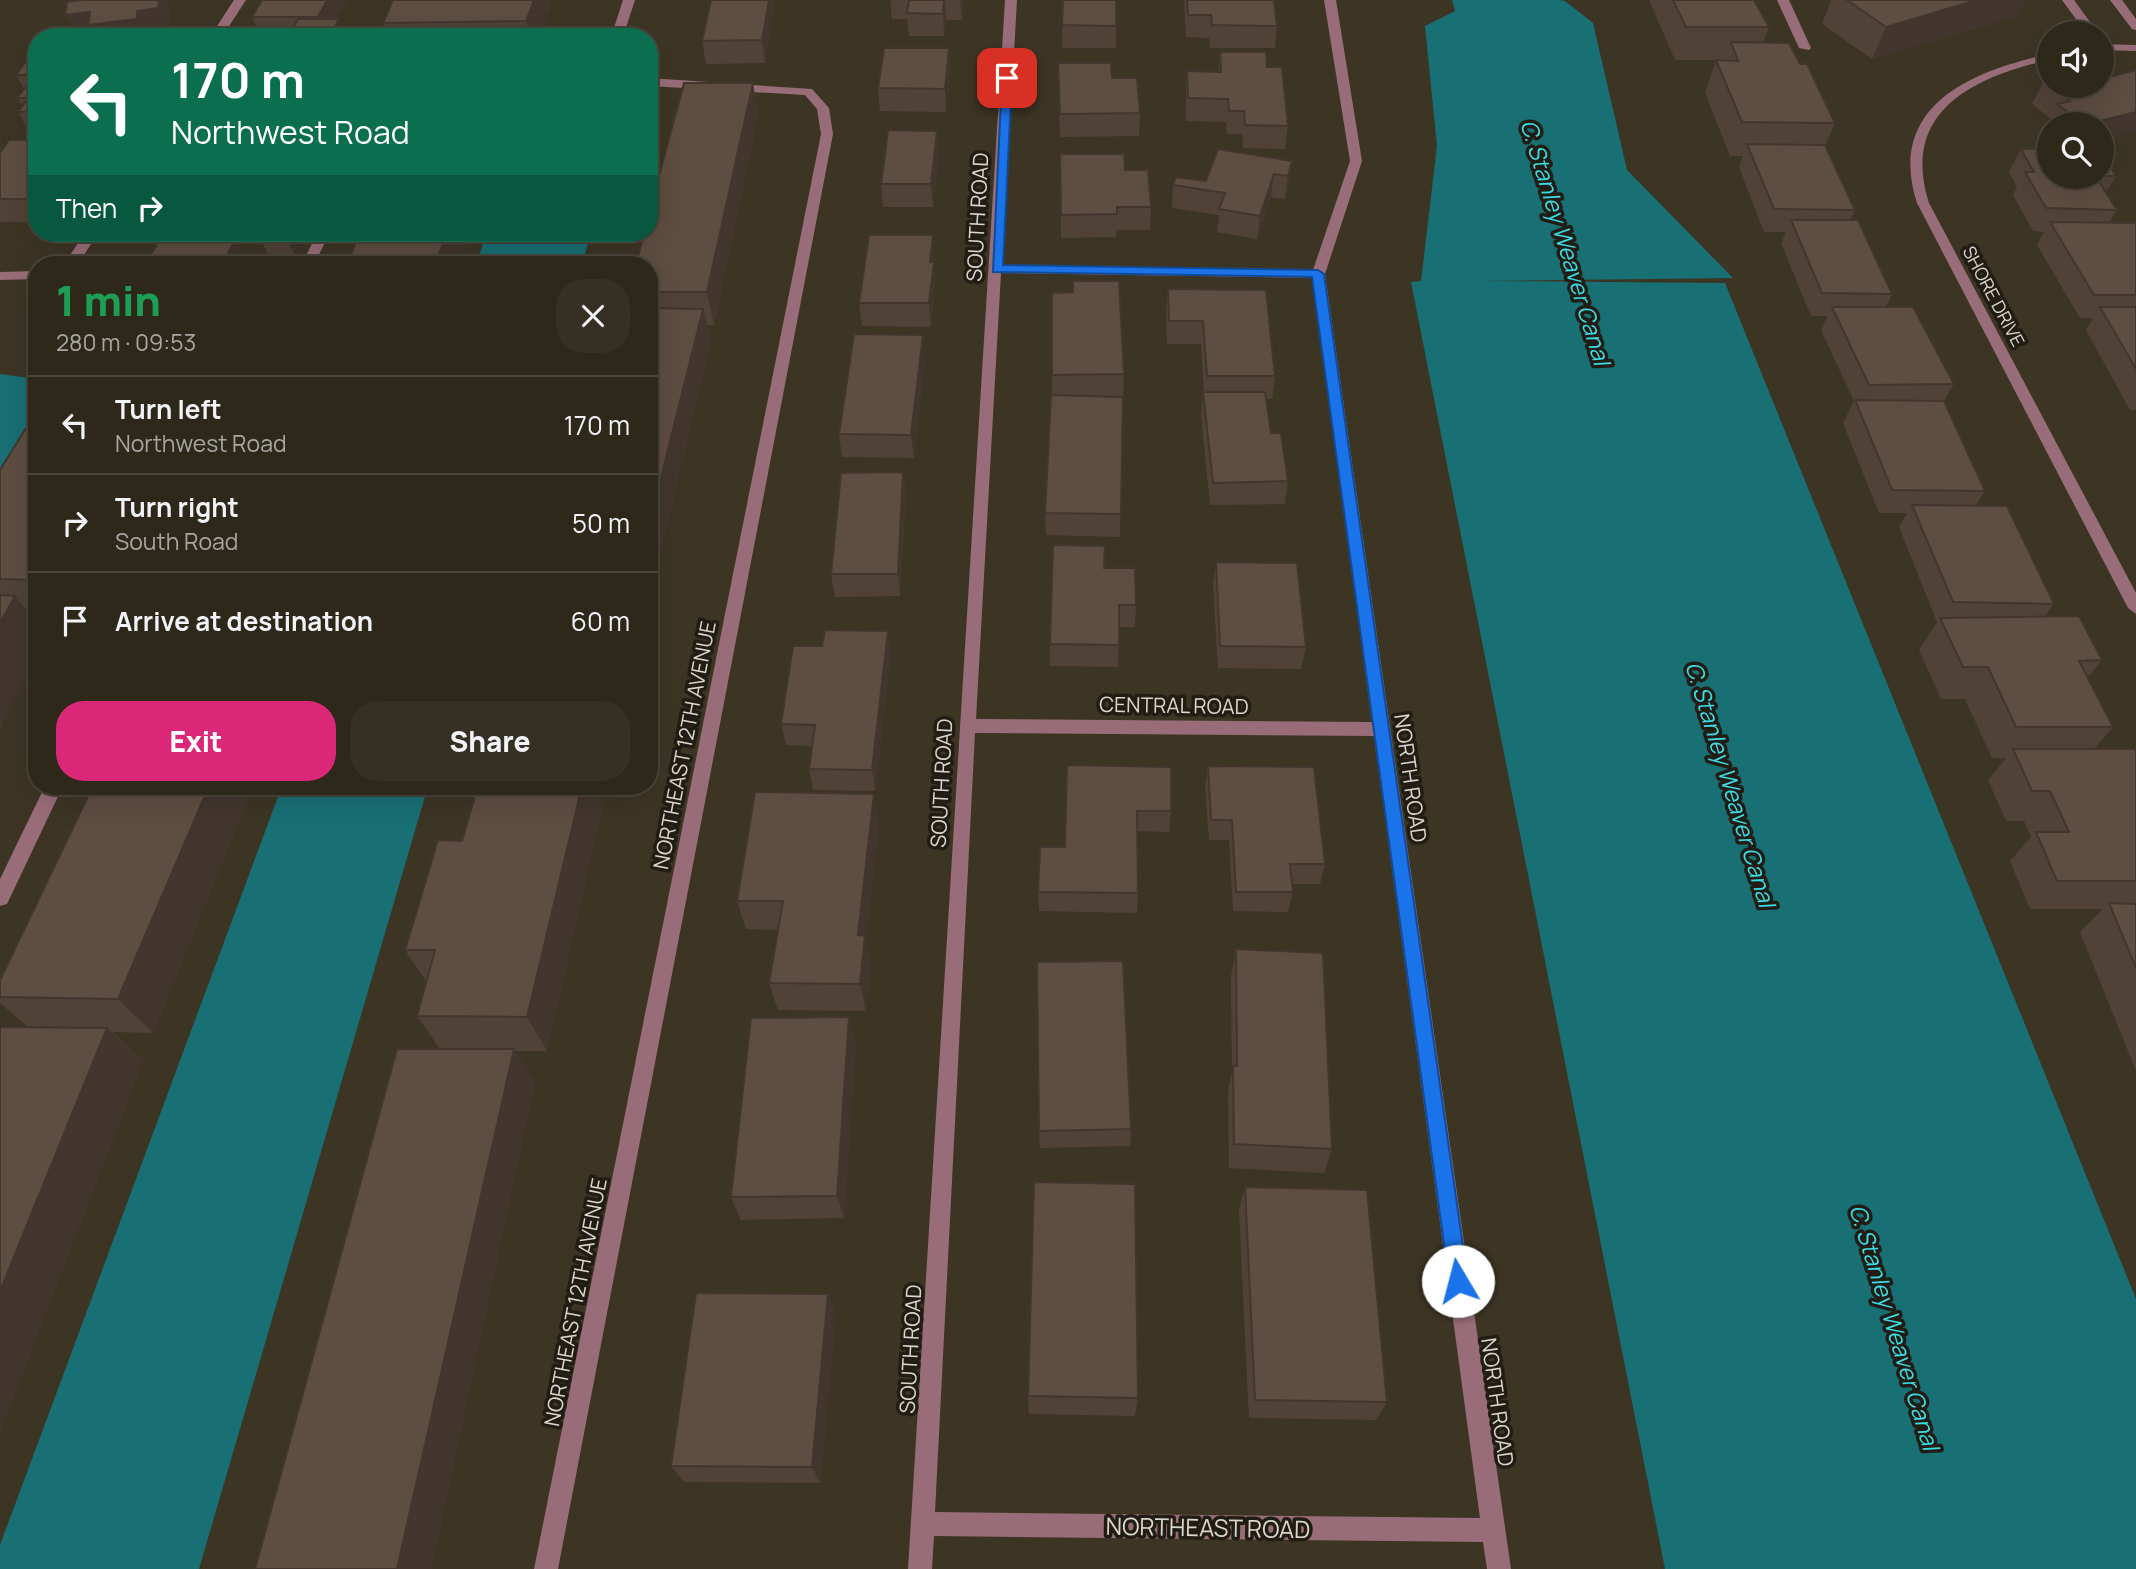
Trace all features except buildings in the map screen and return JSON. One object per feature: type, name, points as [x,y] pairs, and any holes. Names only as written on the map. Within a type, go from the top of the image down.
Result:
[{"type":"street","points":[[222,28],[240,0]]},
{"type":"street","points":[[620,28],[629,0]]},
{"type":"street","name":"SOUTH ROAD","points":[[920,1569],[1011,0]]},
{"type":"street","name":"NORTH ROAD","points":[[1330,0],[1356,160],[1318,274],[1499,1569]]},
{"type":"street","points":[[1783,0],[1805,48]]},
{"type":"street","points":[[2068,0],[2083,21]]},
{"type":"street","points":[[2116,0],[2136,27]]},
{"type":"street","points":[[2114,47],[2136,48]]},
{"type":"street","name":"SHORE DRIVE","points":[[2037,60],[1987,74],[1947,99],[1928,120],[1917,145],[1915,173],[1923,203],[2136,608]]},
{"type":"street","name":"NORTHEAST 12TH AVENUE","points":[[546,1569],[827,135],[823,108],[808,92],[658,83]]},
{"type":"street","points":[[997,269],[1318,274]]},
{"type":"street","points":[[0,276],[28,275]]},
{"type":"street","name":"CENTRAL ROAD","points":[[967,726],[1381,729]]},
{"type":"street","points":[[0,898],[50,795]]},
{"type":"street","name":"NORTHEAST ROAD","points":[[923,1524],[1493,1530]]},
{"type":"water","name":"C. Stanley Weaver Canal","points":[[1452,0],[1559,0],[1565,1],[1593,23],[1627,170],[1733,278],[1482,281],[1725,283],[2136,1299],[2136,1569],[1665,1569],[1411,282],[1421,281],[1437,146],[1425,26],[1455,11]]},
{"type":"water","points":[[484,242],[588,242],[584,256],[479,256]]},
{"type":"water","points":[[0,374],[28,378],[28,426],[0,474]]},
{"type":"water","points":[[279,795],[425,795],[199,1569],[0,1569],[0,1545]]},
{"type":"route","points":[[1007,78],[997,269],[1318,274],[1458,1281]]}]
